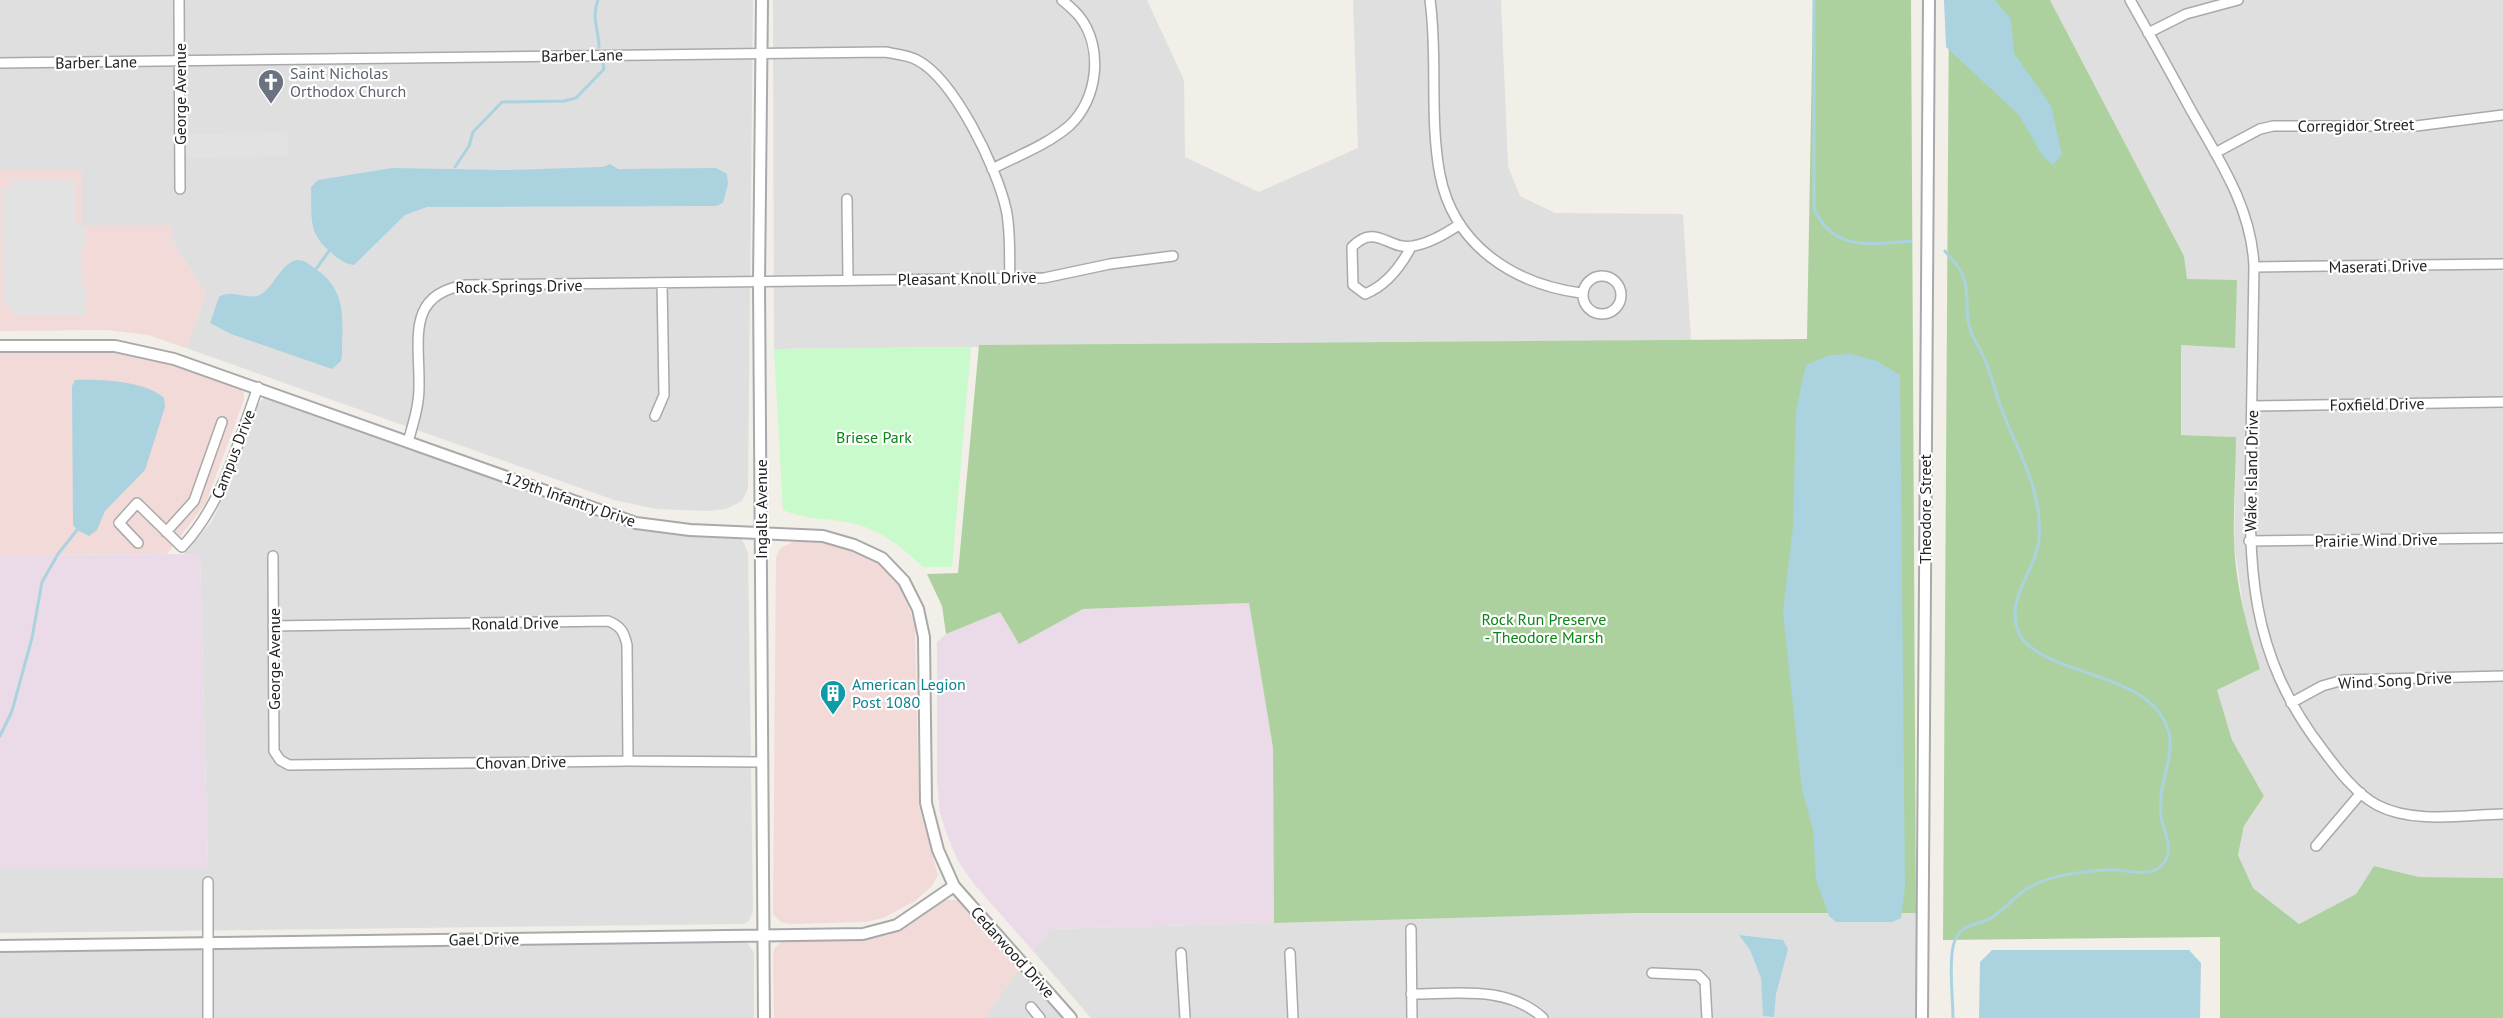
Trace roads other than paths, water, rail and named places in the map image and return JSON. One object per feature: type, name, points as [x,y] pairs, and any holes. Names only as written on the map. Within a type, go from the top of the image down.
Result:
[{"type":"street","name":"George Avenue","points":[[179,0],[180,189]]},
{"type":"street","name":"Ingalls Avenue","points":[[762,0],[759,283],[764,1018]]},
{"type":"street","points":[[992,169],[1050,140],[1070,126],[1091,90],[1095,70],[1093,46],[1080,18],[1062,0]]},
{"type":"street","points":[[1430,0],[1440,175],[1446,198],[1460,224],[1479,249],[1502,268],[1532,282],[1581,293]]},
{"type":"street","name":"Theodore Street","points":[[1922,1018],[1929,0]]},
{"type":"street","name":"Wake Island Drive","points":[[2130,0],[2215,153],[2247,217],[2254,267],[2249,541],[2253,588],[2262,632],[2291,703],[2328,757],[2361,793],[2377,805],[2397,813],[2503,814]]},
{"type":"street","points":[[2148,33],[2186,15],[2238,0]]},
{"type":"street","name":"Barber Lane","points":[[0,63],[885,52],[916,59],[942,79],[960,106],[992,169],[1006,207],[1010,278]]},
{"type":"street","name":"Corregidor Street","points":[[2215,153],[2260,129],[2274,126],[2416,126],[2503,115]]},
{"type":"street","points":[[847,199],[848,279]]},
{"type":"street","points":[[1411,247],[1401,266],[1375,290],[1365,294],[1353,285],[1352,247],[1361,237],[1369,236],[1411,247],[1445,234],[1460,224]]},
{"type":"street","name":"Pleasant Knoll Drive","points":[[759,283],[848,279],[1044,278],[1110,264],[1173,256]]},
{"type":"street","name":"Maserati Drive","points":[[2254,267],[2503,264]]},
{"type":"street","points":[[1606,275],[1617,281],[1622,294],[1618,307],[1606,314],[1593,312],[1585,307],[1581,293],[1588,282],[1606,275]]},
{"type":"street","points":[[655,416],[664,395],[662,283]]},
{"type":"street","name":"Rock Springs Drive","points":[[408,442],[419,390],[421,315],[427,303],[447,288],[466,285],[759,283]]},
{"type":"street","name":"129th Infantry Drive","points":[[0,346],[84,345],[124,348],[174,359],[636,523],[690,530],[823,536],[854,545],[882,558],[904,581],[918,609],[924,637],[926,803],[938,850],[954,886]]},
{"type":"street","name":"Campus Drive","points":[[166,532],[182,547],[198,530],[219,497],[258,387]]},
{"type":"street","name":"Foxfield Drive","points":[[2252,406],[2503,402]]},
{"type":"street","points":[[138,543],[119,523],[137,503],[166,532],[194,501],[222,422]]},
{"type":"street","name":"Prairie Wind Drive","points":[[2249,541],[2503,538]]},
{"type":"street","name":"George Avenue","points":[[273,556],[274,751],[280,760]]},
{"type":"street","name":"Ronald Drive","points":[[273,626],[609,621],[625,634],[627,645],[628,761]]},
{"type":"street","name":"Wind Song Drive","points":[[2291,703],[2322,686],[2343,680],[2503,676]]},
{"type":"street","name":"Chovan Drive","points":[[280,760],[288,765],[628,761],[762,762]]},
{"type":"street","points":[[2316,846],[2361,793]]},
{"type":"street","points":[[208,882],[208,1018]]},
{"type":"street","name":"Gael Drive","points":[[0,946],[864,934],[897,925],[954,886]]},
{"type":"street","name":"Cedarwood Drive","points":[[954,886],[1071,1018]]},
{"type":"street","points":[[1411,929],[1412,1018]]},
{"type":"street","points":[[1181,953],[1185,1018]]},
{"type":"street","points":[[1290,953],[1293,1018]]},
{"type":"street","points":[[1652,973],[1698,975],[1705,982],[1707,1018]]},
{"type":"street","points":[[1411,994],[1499,994],[1524,1003],[1543,1018]]},
{"type":"street","points":[[1031,1007],[1040,1018]]},
{"type":"water","points":[[1944,0],[1995,0],[2011,19],[2014,53],[2051,106],[2062,154],[2053,165],[2042,155],[2019,115],[1946,47]]},
{"type":"water","points":[[610,164],[618,169],[716,168],[727,174],[728,184],[723,203],[716,206],[427,207],[405,215],[354,265],[340,260],[325,247],[315,232],[313,224],[311,187],[318,180],[392,168],[505,170],[603,167]]},
{"type":"water","points":[[296,260],[308,263],[317,270],[327,279],[339,297],[342,319],[342,355],[341,361],[332,369],[231,334],[210,323],[219,297],[228,294],[252,297],[262,294],[284,268]]},
{"type":"water","points":[[1850,354],[1877,361],[1900,375],[1905,887],[1901,918],[1892,922],[1836,922],[1829,916],[1816,880],[1813,829],[1802,790],[1783,612],[1793,527],[1796,410],[1806,365],[1830,355]]},
{"type":"water","points":[[75,380],[109,381],[146,388],[164,398],[165,407],[145,470],[105,511],[97,530],[89,536],[77,530],[73,525],[72,386]]},
{"type":"water","points":[[1739,935],[1783,940],[1788,949],[1776,994],[1774,1017],[1763,1016],[1761,978],[1750,950]]},
{"type":"water","points":[[1992,950],[2189,950],[2201,963],[2200,1018],[1979,1018],[1980,962]]},
{"type":"waterway","points":[[598,0],[595,18],[599,47]]},
{"type":"waterway","points":[[1814,0],[1814,209],[1822,223],[1832,233],[1843,239],[1868,244],[1911,241]]},
{"type":"waterway","points":[[455,167],[469,146],[473,132],[502,102],[564,101],[576,98],[604,69],[603,63]]},
{"type":"waterway","points":[[316,269],[329,251]]},
{"type":"waterway","points":[[1945,251],[1963,276],[1969,325],[2028,472],[2037,504],[2039,538],[2037,550],[2016,604],[2017,628],[2028,644],[2046,657],[2122,686],[2144,698],[2161,716],[2170,739],[2169,761],[2161,796],[2161,817],[2168,847],[2167,857],[2162,865],[2149,872],[2096,871],[2064,875],[2044,881],[2021,893],[1988,920],[1962,930],[1955,940],[1952,956],[1953,1018]]},
{"type":"waterway","points":[[0,736],[12,711],[32,638],[42,582],[58,554],[77,530]]},
{"type":"place","name":"Saint Nicholas Orthodox Church","points":[[271,105]]},
{"type":"place","name":"American Legion Post 1080","points":[[833,716]]},
{"type":"park label","name":"Briese Park","points":[[874,437]]},
{"type":"park label","name":"Rock Run Preserve - Theodore Marsh","points":[[1544,628]]}]
